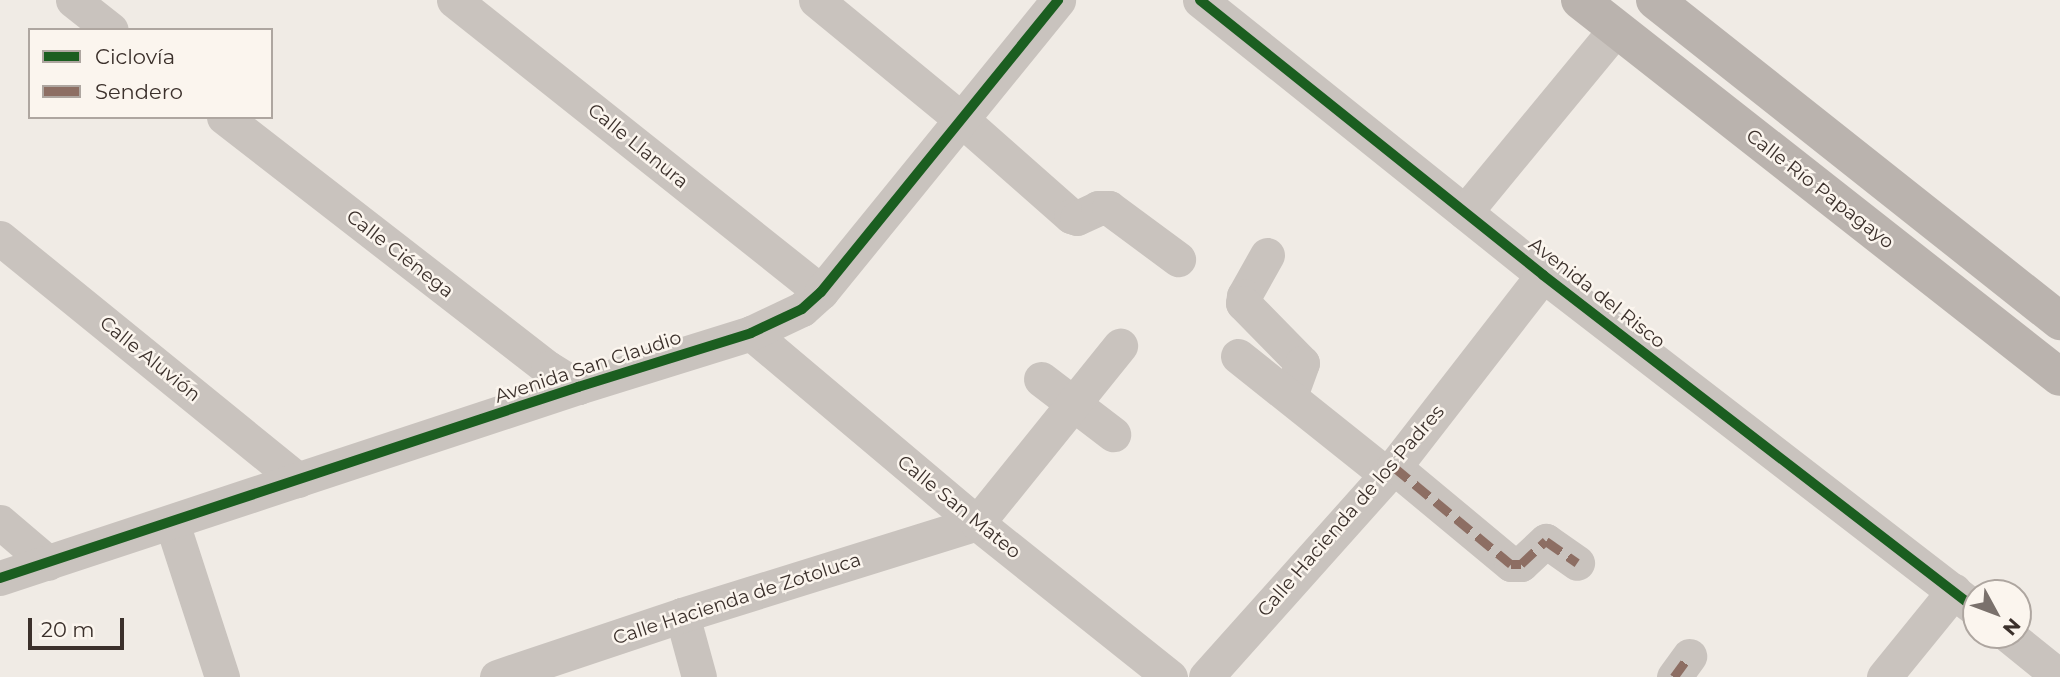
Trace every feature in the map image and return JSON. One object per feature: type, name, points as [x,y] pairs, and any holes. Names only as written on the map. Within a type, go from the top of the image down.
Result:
[{"type":"main road","name":"Calle Río Papagayo","points":[[1580,0],[2060,377]]},
{"type":"main road","points":[[1655,0],[2060,321]]},
{"type":"street","points":[[72,0],[108,28]]},
{"type":"street","name":"Calle Llanura","points":[[454,0],[821,292]]},
{"type":"street","points":[[816,0],[962,120],[1071,216],[1077,218],[1098,208],[1109,208],[1178,258]]},
{"type":"street","name":"Avenida San Claudio","points":[[0,578],[578,387],[751,333],[802,309],[821,292],[1058,0]]},
{"type":"street","name":"Avenida del Risco","points":[[1200,0],[1543,275],[1962,598]]},
{"type":"street","points":[[1465,212],[1616,29]]},
{"type":"street","name":"Calle Ciénega","points":[[227,119],[548,368],[578,387]]},
{"type":"street","name":"Calle Aluvión","points":[[0,238],[298,480]]},
{"type":"street","points":[[1268,255],[1244,296],[1243,303],[1302,363],[1290,396]]},
{"type":"street","name":"Calle Hacienda de los Padres","points":[[1206,677],[1391,470],[1543,275]]},
{"type":"street","name":"Calle San Mateo","points":[[751,333],[977,523],[1170,677]]},
{"type":"street","points":[[977,523],[1071,403],[1120,346]]},
{"type":"street","points":[[1238,356],[1516,566],[1546,541],[1577,563]]},
{"type":"street","points":[[1041,379],[1113,434]]},
{"type":"street","points":[[0,522],[48,563]]},
{"type":"street","points":[[172,523],[222,677]]},
{"type":"street","name":"Calle Hacienda de Zotoluca","points":[[497,677],[682,615],[977,523]]},
{"type":"street","points":[[1884,677],[1962,603]]},
{"type":"street","points":[[682,615],[699,677]]},
{"type":"street","points":[[2025,649],[2060,677]]},
{"type":"marked path","points":[[1394,467],[1511,564],[1521,564],[1546,541],[1577,563]]},
{"type":"marked path","points":[[1674,677],[1689,656]]},
{"type":"cycle path","points":[[0,578],[578,387],[751,333],[802,309],[821,292],[1058,0]]},
{"type":"cycle path","points":[[1200,0],[1543,275],[1962,598]]}]
